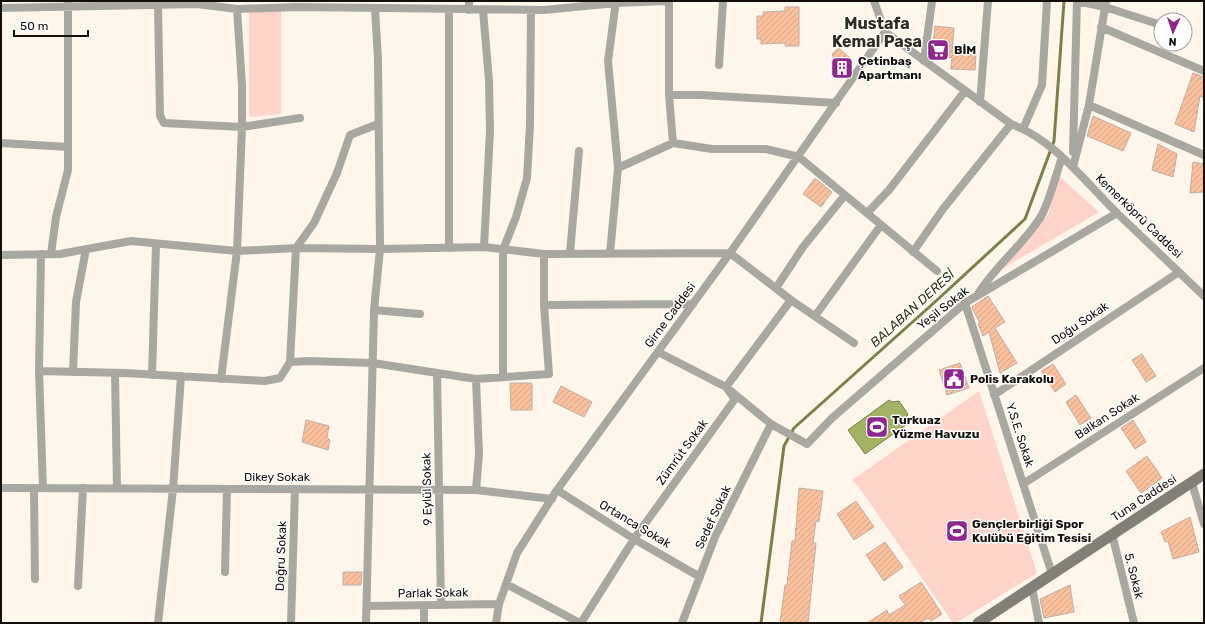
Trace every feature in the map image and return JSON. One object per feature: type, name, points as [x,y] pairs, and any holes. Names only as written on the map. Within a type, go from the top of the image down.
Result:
[{"type":"street","points":[[543,1],[544,10]]},
{"type":"street","points":[[1,8],[68,4],[158,5],[197,2],[237,9],[296,4],[375,8],[449,9],[469,5],[483,10],[544,10],[616,2],[666,1]]},
{"type":"street","points":[[669,1],[669,95],[673,143]]},
{"type":"street","points":[[719,65],[724,1],[720,1]]},
{"type":"street","points":[[874,1],[885,32],[1011,124],[1023,128],[1042,85],[1047,1]]},
{"type":"street","points":[[924,61],[932,1]]},
{"type":"street","points":[[980,102],[988,1]]},
{"type":"street","points":[[1073,167],[1077,1],[1106,4],[1153,22]]},
{"type":"street","points":[[610,253],[618,168],[608,61],[616,2]]},
{"type":"street","points":[[51,254],[56,217],[68,170],[68,4]]},
{"type":"street","points":[[1073,167],[1089,105],[1106,4]]},
{"type":"street","points":[[158,5],[160,116],[164,123],[242,127],[300,118]]},
{"type":"street","points":[[366,623],[374,310],[380,249],[378,60],[375,8]]},
{"type":"street","points":[[221,379],[237,251],[242,127],[242,85],[237,9]]},
{"type":"street","points":[[449,9],[449,248]]},
{"type":"street","points":[[483,10],[489,81],[490,131],[484,247]]},
{"type":"street","points":[[503,377],[503,250],[516,217],[527,178],[530,125],[531,10]]},
{"type":"street","points":[[1101,27],[1204,71]]},
{"type":"street","name":"Girne Caddesi","points":[[496,623],[499,604],[517,553],[552,499],[799,157],[885,32]]},
{"type":"street","points":[[866,213],[889,190],[965,91]]},
{"type":"street","points":[[669,95],[701,95],[836,103]]},
{"type":"street","points":[[1089,105],[1204,155]]},
{"type":"street","points":[[39,371],[152,374],[264,381],[280,378],[290,362],[296,248],[314,223],[337,174],[350,134],[378,124]]},
{"type":"street","points":[[913,252],[943,209],[1011,124]]},
{"type":"street","name":"Kemerköprü Caddesi","points":[[1023,128],[1060,155],[1073,167],[1118,213],[1204,296]]},
{"type":"street","points":[[1,143],[68,147]]},
{"type":"street","points":[[618,168],[673,143],[712,149],[766,149],[799,157],[937,272]]},
{"type":"street","points":[[570,253],[579,151]]},
{"type":"street","points":[[977,296],[989,276],[1018,246],[1041,217],[1060,155]]},
{"type":"street","points":[[776,288],[803,247],[844,194]]},
{"type":"street","name":"Yeşil Sokak","points":[[771,424],[807,444],[832,418],[965,303],[1118,213]]},
{"type":"street","points":[[815,316],[881,225]]},
{"type":"street","points":[[1,255],[51,254],[131,241],[237,251],[296,248],[380,249],[484,247],[544,254],[730,253],[791,300],[854,343]]},
{"type":"street","points":[[152,374],[156,244]]},
{"type":"street","points":[[73,372],[76,302],[86,249]]},
{"type":"street","points":[[41,254],[39,371],[43,488]]},
{"type":"street","points":[[290,362],[373,363],[476,379],[549,374],[544,306],[544,254]]},
{"type":"street","name":"Doğu Sokak","points":[[994,395],[1179,272]]},
{"type":"street","points":[[726,387],[791,300]]},
{"type":"street","name":"Y.S.E. Sokak","points":[[965,303],[1052,574]]},
{"type":"street","points":[[544,306],[693,304]]},
{"type":"street","points":[[374,310],[420,314]]},
{"type":"street","points":[[658,352],[726,387],[771,424]]},
{"type":"street","name":"Balkan Sokak","points":[[1023,484],[1204,368]]},
{"type":"street","points":[[115,373],[117,488]]},
{"type":"street","name":"9 Eylül Sokak","points":[[437,373],[441,604]]},
{"type":"street","points":[[158,623],[173,489],[181,376]]},
{"type":"street","points":[[476,379],[479,454],[476,490]]},
{"type":"street","name":"Zümrüt Sokak","points":[[581,623],[634,539],[735,399],[726,387]]},
{"type":"street","name":"Sedef Sokak","points":[[682,623],[716,537],[771,424]]},
{"type":"street","name":"Tuna Caddesi","points":[[978,623],[1204,474]]},
{"type":"street","points":[[1192,483],[1204,524]]},
{"type":"street","name":"Dikey Sokak","points":[[1,488],[476,490],[552,499]]},
{"type":"street","points":[[34,488],[35,579]]},
{"type":"street","points":[[78,586],[83,488]]},
{"type":"street","points":[[225,572],[227,489]]},
{"type":"street","name":"Doğru Sokak","points":[[291,623],[295,489]]},
{"type":"street","name":"Ortanca Sokak","points":[[558,490],[634,539],[700,577]]},
{"type":"street","name":"5. Sokak","points":[[1112,534],[1134,623]]},
{"type":"street","points":[[506,584],[581,623]]},
{"type":"street","points":[[1032,587],[1039,623]]},
{"type":"street","name":"Parlak Sokak","points":[[367,606],[499,604]]},
{"type":"street","points":[[424,605],[424,623]]},
{"type":"shaded area","points":[[281,11],[281,114],[252,117],[249,115],[249,12]]},
{"type":"shaded area","points":[[1059,176],[1099,212],[1002,269],[1048,215]]},
{"type":"shaded area","name":"Gençlerbirliği Spor Kulübü Eğitim Tesisi","points":[[979,391],[1037,573],[956,623],[953,623],[861,490],[852,480]]},
{"type":"shaded area","name":"Turkuaz Yüzme Havuzu","points":[[889,400],[892,402],[899,401],[908,414],[905,421],[906,425],[865,454],[848,430]]},
{"type":"building","points":[[785,7],[799,7],[799,46],[785,46],[785,43],[761,44],[761,39],[757,39],[757,16],[763,16],[763,12],[785,11]]},
{"type":"building","points":[[935,26],[954,28],[952,53],[976,54],[975,70],[951,69],[952,58],[932,53]]},
{"type":"building","name":"Çetinbaş Apartmanı","points":[[839,48],[852,60],[840,76],[832,54]]},
{"type":"building","points":[[1193,73],[1204,77],[1204,98],[1200,96],[1194,132],[1175,124]]},
{"type":"building","points":[[1093,116],[1131,133],[1123,151],[1087,136]]},
{"type":"building","points":[[1158,144],[1177,154],[1173,177],[1152,170]]},
{"type":"building","points":[[1193,162],[1204,164],[1204,192],[1190,193]]},
{"type":"building","points":[[815,178],[832,192],[821,207],[803,194]]},
{"type":"building","points":[[988,296],[1005,322],[995,328],[1017,363],[1000,373],[989,332],[983,336],[978,324],[980,323],[972,308]]},
{"type":"building","points":[[1142,354],[1156,376],[1146,382],[1132,360]]},
{"type":"building","name":"Polis Karakolu","points":[[960,363],[969,388],[947,395],[939,370]]},
{"type":"building","points":[[1053,364],[1066,384],[1055,392],[1041,371]]},
{"type":"building","points":[[510,383],[532,383],[532,410],[511,410]]},
{"type":"building","points":[[561,386],[592,402],[584,417],[553,402]]},
{"type":"building","points":[[1076,395],[1091,418],[1080,425],[1066,402]]},
{"type":"building","points":[[306,420],[329,426],[327,437],[330,440],[328,450],[302,442]]},
{"type":"building","points":[[1133,420],[1146,442],[1135,449],[1121,428]]},
{"type":"building","points":[[1147,456],[1162,478],[1141,493],[1126,471]]},
{"type":"building","points":[[799,488],[823,491],[819,522],[816,521],[813,543],[816,543],[808,623],[780,623],[785,585],[787,585],[792,541],[795,541]]},
{"type":"building","points":[[856,501],[874,527],[854,540],[837,514]]},
{"type":"building","points":[[1190,517],[1199,552],[1173,559],[1168,541],[1165,542],[1161,532]]},
{"type":"building","points":[[885,542],[903,567],[884,581],[866,555]]},
{"type":"building","points":[[343,572],[362,572],[361,585],[343,585]]},
{"type":"building","points":[[921,582],[942,614],[931,621],[928,618],[920,623],[867,623],[887,610],[889,615],[905,605],[899,596]]},
{"type":"building","points":[[1070,585],[1074,612],[1044,618],[1040,599]]},
{"type":"waterway","name":"BALABAN DERESİ","points":[[761,623],[784,446],[794,428],[1025,219],[1054,141],[1064,1]]},
{"type":"place","name":"BİM","points":[[938,50]]},
{"type":"place","name":"Çetinbaş Apartmanı","points":[[842,68]]},
{"type":"place","name":"Polis Karakolu","points":[[954,379]]},
{"type":"place","name":"Turkuaz Yüzme Havuzu","points":[[877,427]]},
{"type":"place","name":"Gençlerbirliği Spor Kulübü Eğitim Tesisi","points":[[957,531]]},
{"type":"district","name":"Mustafa Kemal Paşa","points":[[877,32]]}]
